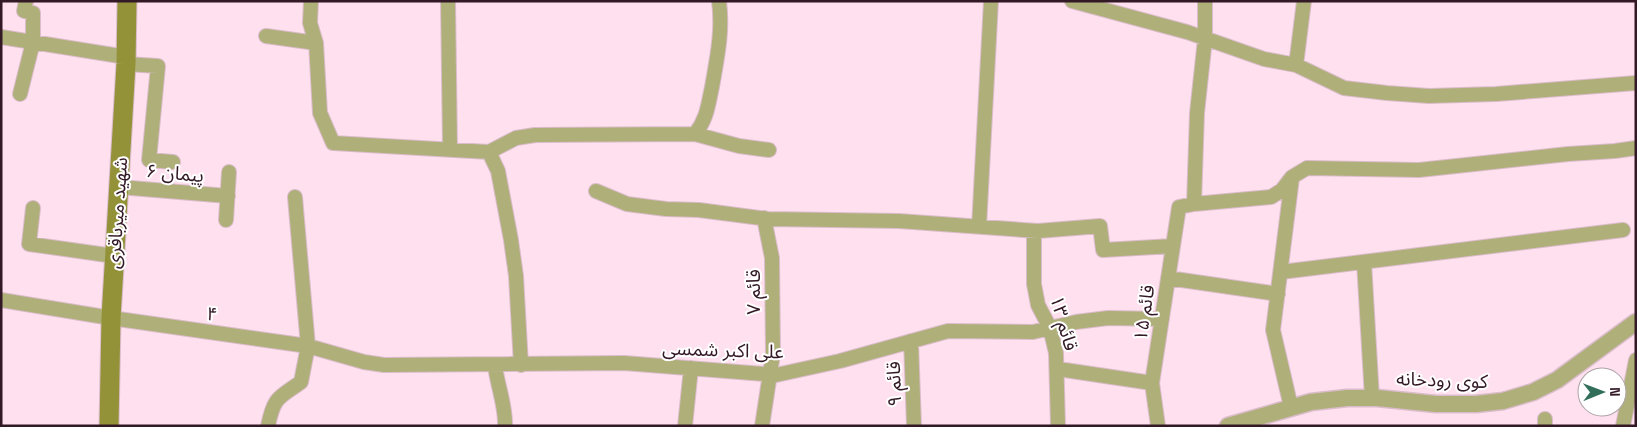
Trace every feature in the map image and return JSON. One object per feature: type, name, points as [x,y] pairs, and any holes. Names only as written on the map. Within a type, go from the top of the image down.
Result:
[{"type":"main road","name":"شهید میرباقری","points":[[109,426],[110,318],[126,61],[127,1]]},
{"type":"street","points":[[20,94],[33,42],[33,13],[24,11],[26,1]]},
{"type":"street","points":[[311,1],[310,23],[316,43],[320,112],[333,143],[489,152],[516,138],[535,135],[695,134],[738,146],[769,150]]},
{"type":"street","points":[[448,1],[450,150]]},
{"type":"street","points":[[695,134],[702,126],[708,109],[720,42],[721,16],[719,1]]},
{"type":"street","points":[[978,227],[991,1]]},
{"type":"street","points":[[1072,1],[1187,32],[1264,59],[1296,65],[1344,88],[1429,96],[1496,94],[1636,83]]},
{"type":"street","points":[[1205,1],[1205,39],[1197,113],[1194,204],[1271,197],[1282,190],[1292,177],[1307,168],[1419,170],[1636,148]]},
{"type":"street","points":[[1296,65],[1304,1]]},
{"type":"street","points":[[266,36],[316,43]]},
{"type":"street","points":[[1,37],[158,66],[149,160],[173,162]]},
{"type":"street","points":[[489,152],[498,171],[516,276],[520,365]]},
{"type":"street","points":[[226,220],[229,172]]},
{"type":"street","points":[[1291,408],[1273,330],[1292,177]]},
{"type":"street","name":"پیمان ۶","points":[[119,187],[228,196]]},
{"type":"street","points":[[596,191],[626,204],[764,218],[899,221],[1050,231],[1100,226],[1103,250],[1173,246]]},
{"type":"street","points":[[268,426],[274,403],[279,396],[301,382],[308,346],[295,196]]},
{"type":"street","name":"قائم ۱۵","points":[[1158,426],[1152,382],[1179,207],[1194,204]]},
{"type":"street","points":[[34,208],[29,244],[114,256]]},
{"type":"street","name":"قائم ۷","points":[[762,426],[773,354],[771,337],[772,258],[764,218]]},
{"type":"street","name":"قائم ۱۳","points":[[1034,230],[1034,284],[1038,305],[1050,328],[1056,353],[1058,370],[1056,396],[1058,426]]},
{"type":"street","points":[[1280,272],[1624,230]]},
{"type":"street","points":[[1364,262],[1372,398]]},
{"type":"street","points":[[1168,278],[1278,294]]},
{"type":"street","name":"۴","points":[[1,300],[110,318],[308,346]]},
{"type":"street","name":"علی اکبر شمسی","points":[[308,346],[364,362],[384,365],[624,363],[776,374],[840,361],[948,331],[1033,332],[1076,322],[1108,318],[1162,319]]},
{"type":"street","name":"کوی رودخانه","points":[[1228,426],[1320,401],[1347,398],[1372,398],[1436,404],[1476,404],[1503,401],[1533,392],[1557,380],[1636,322]]},
{"type":"street","name":"قائم ۹","points":[[911,341],[914,426]]},
{"type":"street","points":[[1624,426],[1636,360]]},
{"type":"street","points":[[495,365],[505,426]]},
{"type":"street","points":[[685,426],[692,368]]},
{"type":"street","points":[[1058,370],[1152,382]]}]
